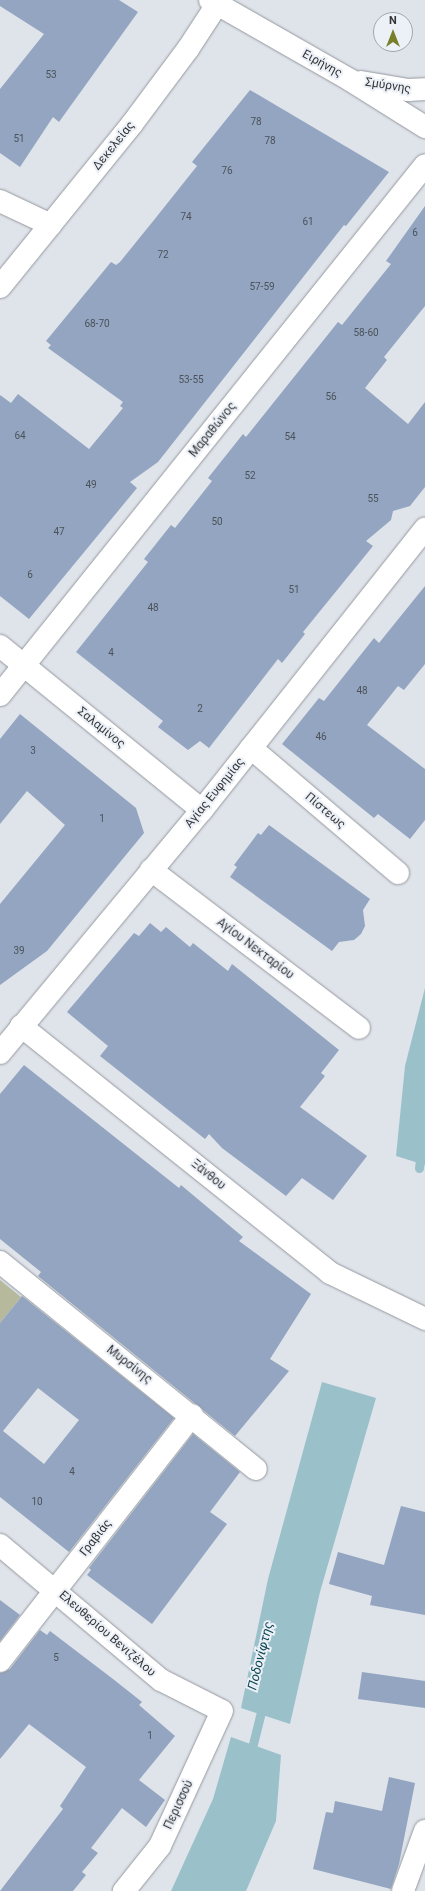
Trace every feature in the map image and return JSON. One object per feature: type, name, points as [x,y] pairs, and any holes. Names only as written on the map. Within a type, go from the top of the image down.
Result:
[{"type":"street","name":"Ειρήνης","points":[[215,1],[350,80],[425,127]]},
{"type":"street","name":"Δεκελείας","points":[[0,288],[137,117],[215,1]]},
{"type":"street","name":"Σμύρνης","points":[[350,80],[408,90],[425,89]]},
{"type":"street","name":"Μαραθώνος","points":[[0,695],[425,165]]},
{"type":"street","points":[[0,201],[51,225]]},
{"type":"street","name":"Αγίας Ευφημίας","points":[[0,1053],[202,810],[425,529]]},
{"type":"street","name":"Σαλαμίνος","points":[[0,646],[202,810]]},
{"type":"street","name":"Πίστεως","points":[[252,748],[398,872]]},
{"type":"street","name":"Αγίου Νεκταρίου","points":[[151,870],[359,1028]]},
{"type":"street","name":"Ξάνθου","points":[[21,1026],[330,1273],[425,1319]]},
{"type":"street","name":"Μυρσίνης","points":[[3,1271],[192,1415],[256,1469]]},
{"type":"street","name":"Γραβιάς","points":[[0,1661],[192,1415]]},
{"type":"street","name":"Ελευθερίου Βενιζέλου","points":[[0,1545],[161,1680],[222,1711]]},
{"type":"street","name":"Περισσού","points":[[124,1891],[160,1846],[222,1711]]},
{"type":"street","points":[[404,1891],[425,1830]]},
{"type":"green space","points":[[0,1280],[21,1297],[0,1323]]},
{"type":"water","points":[[425,988],[425,1165],[396,1156],[405,1066]]},
{"type":"water","points":[[322,1382],[376,1398],[320,1592],[290,1724],[241,1708],[268,1579]]},
{"type":"water","points":[[231,1737],[281,1755],[276,1821],[246,1891],[171,1891],[213,1799]]},
{"type":"building","points":[[0,0],[119,0],[138,12],[59,122],[53,117],[20,167],[0,153],[0,89],[44,34],[0,6]]},
{"type":"building","points":[[250,90],[389,172],[346,226],[344,225],[158,462],[130,482],[137,488],[29,619],[0,596],[0,395],[11,403],[18,394],[89,449],[123,408],[120,406],[123,402],[48,348],[51,345],[46,341],[111,262],[116,265],[120,262],[197,166],[192,162]]},
{"type":"building","points":[[425,206],[425,306],[384,357],[387,360],[365,388],[408,424],[425,402],[425,487],[410,506],[393,511],[391,520],[366,541],[373,546],[303,632],[305,634],[282,663],[278,659],[209,748],[200,741],[188,750],[158,727],[163,721],[76,652],[148,562],[144,559],[171,525],[175,528],[212,481],[208,478],[243,434],[246,437],[338,322],[342,325],[391,264],[386,261]]},
{"type":"building","points":[[425,586],[425,664],[404,690],[398,686],[367,725],[425,769],[425,820],[410,839],[378,814],[374,818],[282,744],[319,698],[324,701],[374,638],[379,643]]},
{"type":"building","points":[[20,714],[136,808],[144,833],[47,951],[0,985],[0,904],[65,825],[27,791],[0,824],[0,739]]},
{"type":"building","points":[[269,825],[370,899],[363,910],[365,926],[361,934],[354,940],[339,942],[332,951],[230,877],[237,867],[234,865],[258,833],[261,835]]},
{"type":"building","points":[[150,923],[161,932],[166,927],[190,947],[193,943],[228,971],[232,964],[339,1050],[321,1073],[325,1076],[300,1107],[367,1156],[333,1200],[302,1178],[286,1196],[222,1148],[209,1134],[205,1139],[100,1056],[108,1046],[67,1012],[134,933],[139,936]]},
{"type":"building","points":[[24,1065],[179,1188],[181,1185],[243,1237],[239,1241],[311,1294],[270,1359],[289,1371],[235,1436],[38,1276],[41,1272],[0,1239],[0,1094]]},
{"type":"building","points":[[22,1296],[174,1418],[69,1552],[0,1497],[0,1323]],"holes":[[[38,1388],[79,1420],[44,1464],[3,1431]]]},
{"type":"building","points":[[193,1434],[240,1472],[210,1512],[227,1524],[152,1624],[87,1575],[91,1570],[89,1568]]},
{"type":"building","points":[[401,1506],[425,1512],[425,1615],[370,1605],[372,1596],[329,1584],[338,1552],[384,1565]]},
{"type":"building","points":[[0,1600],[20,1615],[0,1641]]},
{"type":"building","points":[[40,1630],[47,1635],[50,1631],[113,1679],[142,1702],[139,1705],[175,1736],[139,1780],[165,1800],[146,1827],[122,1808],[91,1848],[98,1853],[82,1872],[86,1875],[73,1891],[0,1891],[63,1809],[60,1806],[86,1767],[29,1724],[0,1759],[0,1673],[10,1669]]},
{"type":"building","points":[[362,1672],[425,1681],[425,1708],[358,1699]]},
{"type":"building","points":[[389,1777],[415,1783],[399,1864],[391,1889],[313,1869],[326,1812],[333,1813],[335,1801],[382,1811]]},
{"type":"waterway","name":"Ποδονίφτης","points":[[419,1168],[421,1151]]},
{"type":"waterway","name":"Ποδονίφτης","points":[[250,1756],[263,1704]]}]
